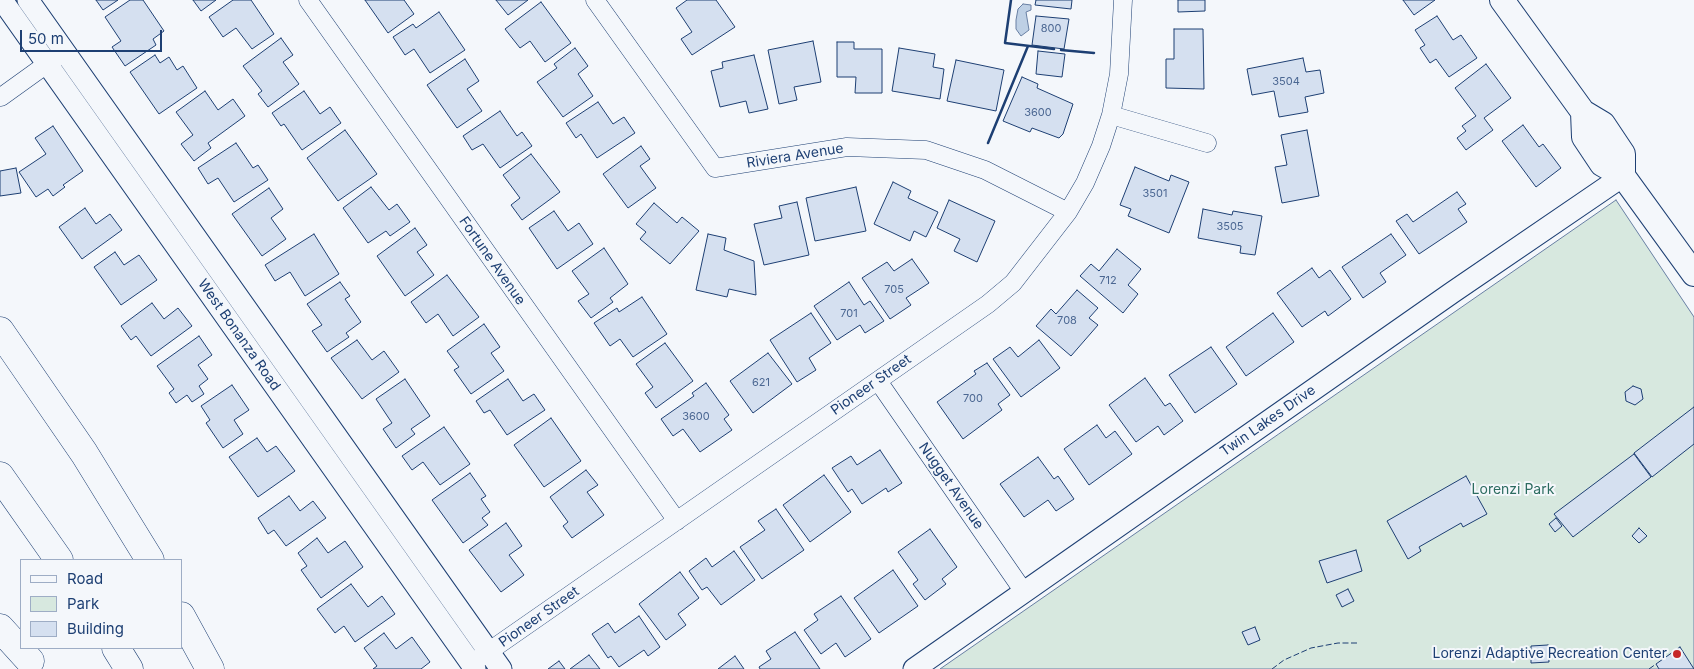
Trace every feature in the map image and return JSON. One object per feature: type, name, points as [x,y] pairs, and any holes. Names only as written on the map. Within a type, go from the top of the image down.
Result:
[{"type":"highway","points":[[0,331],[84,453],[149,559]]},
{"type":"highway","points":[[0,476],[58,559]]},
{"type":"highway","points":[[0,615],[20,645]]},
{"type":"highway","points":[[182,618],[210,669]]},
{"type":"highway","points":[[0,628],[20,649]]},
{"type":"highway","points":[[117,649],[129,669]]},
{"type":"main road","points":[[1502,0],[1583,112],[1603,124],[1623,154],[1623,176],[1694,274]]},
{"type":"street","name":"West Bonanza Road","points":[[2,0],[348,490],[484,664]]},
{"type":"street","name":"West Bonanza Road","points":[[28,0],[366,477],[484,664]]},
{"type":"street","name":"Fortune Avenue","points":[[308,0],[677,521]]},
{"type":"street","name":"Riviera Avenue","points":[[595,0],[715,168],[847,147],[926,150],[985,170],[1068,212]]},
{"type":"street","name":"Pioneer Street","points":[[484,664],[677,521],[988,304],[1013,283],[1068,212],[1085,183],[1111,115],[1119,74],[1123,0]]},
{"type":"street","points":[[1,97],[64,51]]},
{"type":"street","points":[[1111,115],[1207,143]]},
{"type":"street","name":"Twin Lakes Drive","points":[[914,669],[1623,176]]},
{"type":"street","name":"Nugget Avenue","points":[[878,381],[1024,592]]},
{"type":"street","points":[[348,490],[366,477]]},
{"type":"green space","name":"Lorenzi Park","points":[[1616,200],[1694,317],[1694,669],[940,669]]},
{"type":"water","points":[[1023,4],[1031,5],[1031,10],[1026,12],[1029,30],[1021,36],[1016,29],[1016,20],[1018,9]]},
{"type":"building","points":[[96,0],[118,0],[103,10]]},
{"type":"building","points":[[130,0],[143,0],[164,31],[153,39],[156,45],[125,66],[112,47],[121,41],[105,17]]},
{"type":"building","points":[[193,0],[216,0],[201,11]]},
{"type":"building","points":[[233,0],[251,0],[274,34],[252,49],[236,28],[223,37],[209,17]]},
{"type":"building","points":[[365,0],[404,0],[414,14],[388,33]]},
{"type":"building","points":[[496,0],[528,0],[508,15]]},
{"type":"building","points":[[687,0],[716,0],[735,27],[692,55],[681,39],[692,32],[676,8]]},
{"type":"building","points":[[1036,0],[1072,0],[1071,9],[1035,5]]},
{"type":"building","points":[[1178,0],[1205,0],[1205,11],[1178,12]]},
{"type":"building","points":[[1403,0],[1435,0],[1414,15]]},
{"type":"building","points":[[541,2],[571,43],[545,62],[530,41],[520,48],[505,29]]},
{"type":"building","points":[[439,12],[465,50],[430,73],[414,49],[405,55],[393,37],[413,24],[416,28]]},
{"type":"building","points":[[1036,16],[1069,19],[1064,49],[1032,45]]},
{"type":"building","points":[[1437,16],[1453,40],[1461,35],[1477,58],[1449,77],[1436,59],[1430,63],[1420,48],[1425,45],[1415,30]]},
{"type":"building","points":[[1174,29],[1203,29],[1204,89],[1166,88],[1166,59],[1174,59]]},
{"type":"building","points":[[281,38],[293,55],[283,62],[299,84],[268,107],[258,94],[262,91],[243,66]]},
{"type":"building","points":[[813,41],[821,82],[794,87],[797,100],[779,104],[768,50]]},
{"type":"building","points":[[837,42],[854,42],[854,49],[882,49],[882,93],[855,93],[856,77],[837,77]]},
{"type":"building","points":[[575,48],[588,66],[578,74],[593,96],[563,117],[537,82],[557,68],[554,64]]},
{"type":"building","points":[[899,48],[935,54],[933,67],[944,69],[940,99],[892,91]]},
{"type":"building","points":[[1038,51],[1065,54],[1062,77],[1036,74]]},
{"type":"building","points":[[155,55],[160,63],[169,57],[177,70],[183,66],[197,88],[159,114],[130,72]]},
{"type":"building","points":[[754,55],[768,109],[749,113],[746,101],[720,107],[711,71],[723,68],[722,62]]},
{"type":"building","points":[[1303,58],[1306,72],[1320,70],[1324,93],[1305,97],[1308,112],[1279,117],[1274,91],[1252,95],[1247,69]]},
{"type":"building","points":[[465,59],[479,81],[467,89],[482,111],[457,128],[427,85]]},
{"type":"building","points":[[956,60],[1004,70],[996,111],[947,101]]},
{"type":"building","points":[[1486,64],[1511,98],[1484,118],[1493,130],[1466,150],[1457,138],[1466,131],[1462,126],[1476,116],[1455,88]]},
{"type":"building","points":[[1022,77],[1038,84],[1037,88],[1073,104],[1063,134],[1059,138],[1032,128],[1030,132],[1003,121]]},
{"type":"building","points":[[205,91],[218,110],[233,99],[245,116],[208,143],[211,148],[194,161],[181,144],[193,135],[176,112]]},
{"type":"building","points":[[304,91],[320,114],[330,107],[341,123],[302,150],[284,124],[281,126],[272,113]]},
{"type":"building","points":[[598,102],[613,124],[624,117],[635,133],[597,158],[581,134],[576,138],[566,123]]},
{"type":"building","points":[[500,111],[517,136],[522,132],[532,146],[500,168],[483,144],[472,150],[463,136]]},
{"type":"building","points":[[1523,125],[1539,147],[1543,144],[1561,168],[1536,187],[1502,141]]},
{"type":"building","points":[[53,126],[83,171],[63,185],[65,187],[53,196],[48,189],[36,197],[19,172],[46,154],[35,138]]},
{"type":"building","points":[[345,130],[377,174],[338,201],[307,158]]},
{"type":"building","points":[[1307,130],[1319,196],[1282,203],[1275,167],[1287,165],[1281,135]]},
{"type":"building","points":[[236,143],[253,168],[258,165],[268,180],[234,202],[218,178],[208,184],[198,168]]},
{"type":"building","points":[[641,146],[650,159],[640,166],[656,188],[628,208],[603,174]]},
{"type":"building","points":[[531,154],[560,192],[522,220],[511,205],[520,198],[503,175]]},
{"type":"building","points":[[1135,167],[1169,181],[1171,175],[1189,182],[1169,233],[1128,216],[1131,209],[1120,205]]},
{"type":"building","points":[[16,168],[21,193],[0,196],[0,171]]},
{"type":"building","points":[[893,182],[911,191],[908,198],[938,212],[926,237],[914,231],[910,241],[874,224]]},
{"type":"building","points":[[371,187],[389,210],[397,204],[410,222],[390,236],[386,231],[368,243],[343,208]]},
{"type":"building","points":[[856,187],[866,231],[815,241],[806,198]]},
{"type":"building","points":[[269,188],[283,209],[271,218],[286,239],[262,256],[232,214]]},
{"type":"building","points":[[1457,192],[1466,204],[1458,209],[1467,222],[1419,254],[1396,221],[1407,214],[1413,222]]},
{"type":"building","points":[[949,200],[995,221],[977,262],[954,251],[960,239],[937,228]]},
{"type":"building","points":[[797,202],[809,255],[764,265],[754,224],[782,218],[779,206]]},
{"type":"building","points":[[654,203],[677,223],[682,217],[699,231],[670,264],[640,239],[646,232],[636,224]]},
{"type":"building","points":[[85,208],[96,224],[110,214],[122,230],[82,259],[59,227]]},
{"type":"building","points":[[1203,209],[1232,215],[1233,211],[1262,216],[1255,255],[1240,253],[1241,246],[1198,238]]},
{"type":"building","points":[[554,211],[568,231],[579,223],[593,244],[557,269],[529,228]]},
{"type":"building","points":[[415,228],[427,245],[417,252],[434,275],[405,296],[377,256]]},
{"type":"building","points":[[314,234],[339,274],[305,296],[290,272],[275,281],[265,265]]},
{"type":"building","points":[[708,234],[726,238],[724,250],[754,261],[756,295],[729,289],[727,297],[696,290]]},
{"type":"building","points":[[1391,234],[1406,255],[1380,273],[1386,282],[1363,298],[1342,267]]},
{"type":"building","points":[[604,248],[628,284],[610,298],[613,302],[591,318],[578,301],[589,294],[572,271]]},
{"type":"building","points":[[1117,249],[1141,269],[1128,285],[1138,294],[1123,313],[1080,276],[1091,264],[1099,271]]},
{"type":"building","points":[[115,252],[124,265],[139,255],[157,280],[121,305],[94,267]]},
{"type":"building","points":[[912,259],[929,283],[906,298],[911,305],[890,319],[862,278],[887,262],[894,271]]},
{"type":"building","points":[[1312,268],[1319,278],[1330,270],[1351,299],[1328,316],[1325,311],[1302,327],[1277,293]]},
{"type":"building","points":[[447,275],[479,317],[453,336],[438,314],[426,323],[411,302]]},
{"type":"building","points":[[340,282],[350,296],[345,299],[361,322],[346,333],[349,337],[327,352],[312,331],[322,325],[307,304]]},
{"type":"building","points":[[849,282],[864,305],[870,301],[884,321],[865,333],[860,325],[837,340],[814,306]]},
{"type":"building","points":[[1077,290],[1098,308],[1089,318],[1098,325],[1071,356],[1036,326],[1051,309],[1056,314]]},
{"type":"building","points":[[642,297],[667,334],[633,357],[620,339],[610,346],[594,323],[617,308],[619,312]]},
{"type":"building","points":[[152,303],[164,319],[178,308],[192,326],[151,356],[136,336],[131,340],[121,326]]},
{"type":"building","points":[[811,313],[831,343],[809,358],[816,370],[797,382],[770,340]]},
{"type":"building","points":[[1273,313],[1294,342],[1246,376],[1226,347]]},
{"type":"building","points":[[484,324],[500,347],[491,353],[504,371],[471,394],[454,370],[459,367],[447,351]]},
{"type":"building","points":[[199,336],[212,355],[198,365],[208,379],[199,386],[204,394],[192,402],[187,395],[176,403],[169,393],[174,389],[157,366]]},
{"type":"building","points":[[357,340],[372,360],[384,351],[399,372],[362,399],[331,358]]},
{"type":"building","points":[[1039,340],[1060,368],[1021,397],[993,359],[1010,347],[1018,357]]},
{"type":"building","points":[[665,343],[693,381],[656,408],[645,393],[653,387],[636,364]]},
{"type":"building","points":[[1211,347],[1237,384],[1195,413],[1169,375]]},
{"type":"building","points":[[768,353],[792,384],[753,413],[730,381]]},
{"type":"building","points":[[987,363],[1010,395],[998,404],[1002,410],[963,439],[937,402],[976,374],[974,371]]},
{"type":"building","points":[[1145,378],[1165,406],[1170,403],[1183,421],[1164,435],[1158,426],[1136,442],[1109,405]]},
{"type":"building","points":[[405,379],[430,416],[411,429],[415,434],[396,448],[383,429],[392,423],[376,399]]},
{"type":"building","points":[[508,379],[523,401],[534,394],[545,410],[507,435],[490,410],[484,413],[476,401]]},
{"type":"building","points":[[706,383],[729,415],[724,419],[732,430],[700,452],[683,429],[673,436],[661,419],[694,396],[692,393]]},
{"type":"building","points":[[232,385],[249,410],[234,420],[243,434],[223,448],[206,423],[210,420],[201,406]]},
{"type":"building","points":[[1633,386],[1641,389],[1643,399],[1635,405],[1626,401],[1625,392]]},
{"type":"building","points":[[1694,407],[1694,444],[1652,477],[1634,453]]},
{"type":"building","points":[[551,418],[581,461],[544,487],[514,445]]},
{"type":"building","points":[[1097,425],[1106,438],[1115,431],[1132,454],[1089,485],[1064,449]]},
{"type":"building","points":[[444,427],[470,464],[440,485],[423,462],[412,470],[402,456]]},
{"type":"building","points":[[257,438],[267,452],[276,446],[295,471],[258,497],[229,457]]},
{"type":"building","points":[[880,450],[902,483],[888,492],[886,488],[862,504],[852,489],[848,492],[832,468],[851,456],[857,465]]},
{"type":"building","points":[[1634,454],[1651,477],[1573,537],[1554,514]]},
{"type":"building","points":[[1038,457],[1054,479],[1058,476],[1074,499],[1056,511],[1048,500],[1024,517],[1000,484]]},
{"type":"building","points":[[586,470],[598,485],[587,492],[604,515],[572,538],[563,526],[568,522],[550,497]]},
{"type":"building","points":[[470,473],[486,496],[481,499],[490,512],[482,518],[488,525],[463,543],[432,500]]},
{"type":"building","points":[[824,475],[851,512],[810,542],[783,505]]},
{"type":"building","points":[[1466,476],[1487,514],[1463,527],[1461,523],[1419,547],[1421,551],[1408,559],[1387,521]]},
{"type":"building","points":[[289,496],[300,511],[313,501],[326,518],[286,546],[274,530],[268,534],[258,518]]},
{"type":"building","points":[[776,509],[804,550],[762,579],[740,547],[765,530],[758,521]]},
{"type":"building","points":[[1556,518],[1562,526],[1555,532],[1549,524]]},
{"type":"building","points":[[506,523],[522,546],[509,555],[524,575],[501,592],[469,550]]},
{"type":"building","points":[[1639,528],[1647,536],[1639,543],[1632,536]]},
{"type":"building","points":[[930,529],[957,567],[942,579],[946,584],[925,600],[913,584],[918,580],[898,552]]},
{"type":"building","points":[[317,538],[328,553],[345,541],[363,567],[321,598],[301,570],[307,566],[298,553]]},
{"type":"building","points":[[1356,550],[1362,571],[1327,583],[1319,561]]},
{"type":"building","points":[[734,551],[755,580],[721,605],[707,587],[702,590],[689,571],[706,558],[712,567]]},
{"type":"building","points":[[893,570],[918,606],[879,633],[854,598]]},
{"type":"building","points":[[680,572],[699,598],[678,614],[686,625],[666,640],[639,604]]},
{"type":"building","points":[[351,584],[368,607],[382,596],[395,614],[355,642],[344,626],[335,633],[317,609]]},
{"type":"building","points":[[1348,589],[1354,601],[1342,607],[1336,595]]},
{"type":"building","points":[[841,596],[871,639],[845,657],[836,643],[821,654],[804,630],[818,620],[814,614]]},
{"type":"building","points":[[639,616],[660,647],[648,656],[644,650],[619,667],[611,656],[608,658],[592,634],[608,623],[615,633]]},
{"type":"building","points":[[1255,627],[1260,640],[1248,645],[1242,632]]},
{"type":"building","points":[[795,632],[820,669],[760,669],[759,667],[771,659],[766,651]]},
{"type":"building","points":[[384,633],[396,649],[412,637],[430,662],[421,669],[373,669],[377,666],[364,648]]},
{"type":"building","points":[[1548,645],[1549,662],[1531,663],[1531,646]]},
{"type":"building","name":"Lorenzi Adaptive Recreation Center","points":[[1680,647],[1694,669],[1659,669],[1656,664]]},
{"type":"building","points":[[589,655],[600,669],[570,669]]},
{"type":"building","points":[[735,656],[744,669],[718,669]]},
{"type":"building","points":[[559,661],[565,669],[548,669]]},
{"type":"fence","points":[[1272,669],[1284,660],[1311,648],[1338,643],[1359,643]]},
{"type":"fence","points":[[1649,669],[1656,664]]},
{"type":"wall","points":[[1011,0],[1005,43],[1054,49]]},
{"type":"wall","points":[[988,143],[1028,46]]},
{"type":"wall","points":[[1061,50],[1094,53]]},
{"type":"place","name":"Lorenzi Adaptive Recreation Center","points":[[1677,654]]}]
